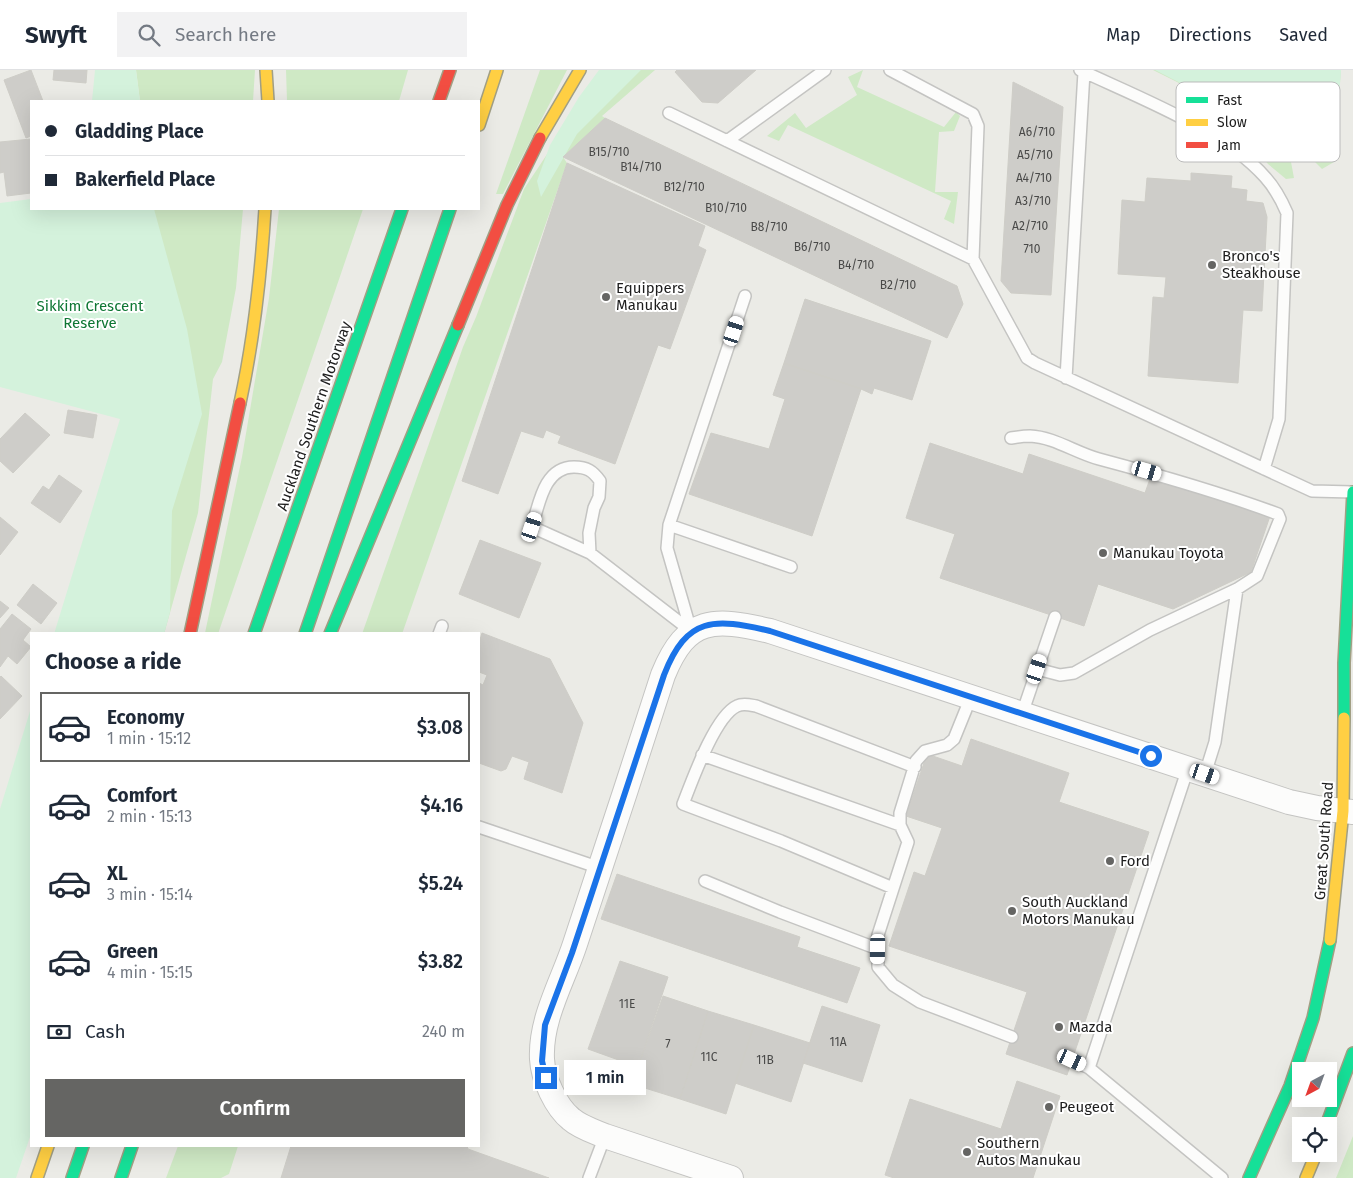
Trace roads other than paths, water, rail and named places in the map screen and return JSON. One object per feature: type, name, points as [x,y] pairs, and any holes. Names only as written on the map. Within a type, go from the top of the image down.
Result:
[{"type":"main road","points":[[266,70],[268,100]]},
{"type":"main road","points":[[439,100],[449,70]]},
{"type":"main road","points":[[480,122],[498,70]]},
{"type":"main road","points":[[331,632],[425,409],[493,239],[527,164],[562,97],[580,70]]},
{"type":"main road","points":[[190,632],[250,358],[263,245],[265,210]]},
{"type":"main road","name":"Auckland Southern Motorway","points":[[255,632],[402,210]]},
{"type":"main road","points":[[306,632],[450,210]]},
{"type":"main road","name":"Great South Road","points":[[1250,1178],[1290,1086],[1313,1018],[1332,932],[1348,812],[1344,663],[1353,492]]},
{"type":"main road","points":[[1329,1117],[1353,1052]]},
{"type":"main road","points":[[37,1178],[48,1147]]},
{"type":"main road","points":[[72,1178],[82,1147]]},
{"type":"main road","points":[[121,1178],[132,1147]]},
{"type":"main road","points":[[1306,1178],[1313,1162]]},
{"type":"main road","points":[[1310,1178],[1314,1162]]},
{"type":"street","points":[[731,1178],[587,1129],[571,1119],[552,1095],[542,1061],[545,1025],[572,953],[664,675],[675,649],[691,631],[713,624],[725,623],[737,623],[762,629],[971,696],[1289,802],[1348,812]]},
{"type":"lane","points":[[727,141],[825,70]]},
{"type":"lane","points":[[890,70],[973,114],[978,126],[973,259],[1027,358],[1066,378],[1312,491],[1353,492]]},
{"type":"lane","points":[[1066,378],[1082,71],[1176,117]]},
{"type":"lane","points":[[669,113],[973,259]]},
{"type":"lane","points":[[1250,162],[1265,177],[1280,196],[1287,213],[1279,419],[1264,469]]},
{"type":"lane","points":[[691,631],[667,548],[669,525],[745,296]]},
{"type":"lane","points":[[1011,438],[1031,436],[1049,440],[1096,458],[1179,480],[1278,514],[1280,519],[1257,576],[1237,589],[1150,630],[1074,673],[1060,675],[1037,669]]},
{"type":"lane","points":[[590,553],[588,533],[594,508],[599,497],[600,481],[593,471],[583,467],[569,467],[559,470],[551,476],[546,485],[532,527],[590,553],[691,631]]},
{"type":"lane","points":[[669,525],[791,567]]},
{"type":"lane","points":[[1089,1068],[1197,771],[1215,742],[1237,589]]},
{"type":"lane","points":[[1022,714],[1055,617]]},
{"type":"lane","points":[[971,696],[954,739],[947,745],[925,751],[916,761],[900,813],[900,825],[908,842],[878,935],[878,967],[893,985],[920,1002],[1012,1037]]},
{"type":"lane","points":[[893,888],[781,841],[683,804],[702,755],[726,716],[736,706],[744,704],[756,706],[914,767]]},
{"type":"lane","points":[[702,755],[900,825]]},
{"type":"lane","points":[[480,827],[600,868]]},
{"type":"lane","points":[[705,881],[878,949]]},
{"type":"lane","points":[[1072,1060],[1089,1068],[1222,1178]]},
{"type":"lane","points":[[589,1178],[605,1136]]},
{"type":"place","name":"Bronco's Steakhouse","points":[[1212,265]]},
{"type":"place","name":"Equippers Manukau","points":[[606,297]]},
{"type":"place","name":"Manukau Toyota","points":[[1103,553]]},
{"type":"place","name":"Ford","points":[[1110,861]]},
{"type":"place","name":"South Auckland Motors Manukau","points":[[1012,911]]},
{"type":"place","name":"Mazda","points":[[1059,1027]]},
{"type":"place","name":"Peugeot","points":[[1049,1107]]},
{"type":"place","name":"Southern Autos Manukau","points":[[967,1152]]},
{"type":"park label","name":"Sikkim Crescent Reserve","points":[[90,314]]}]
